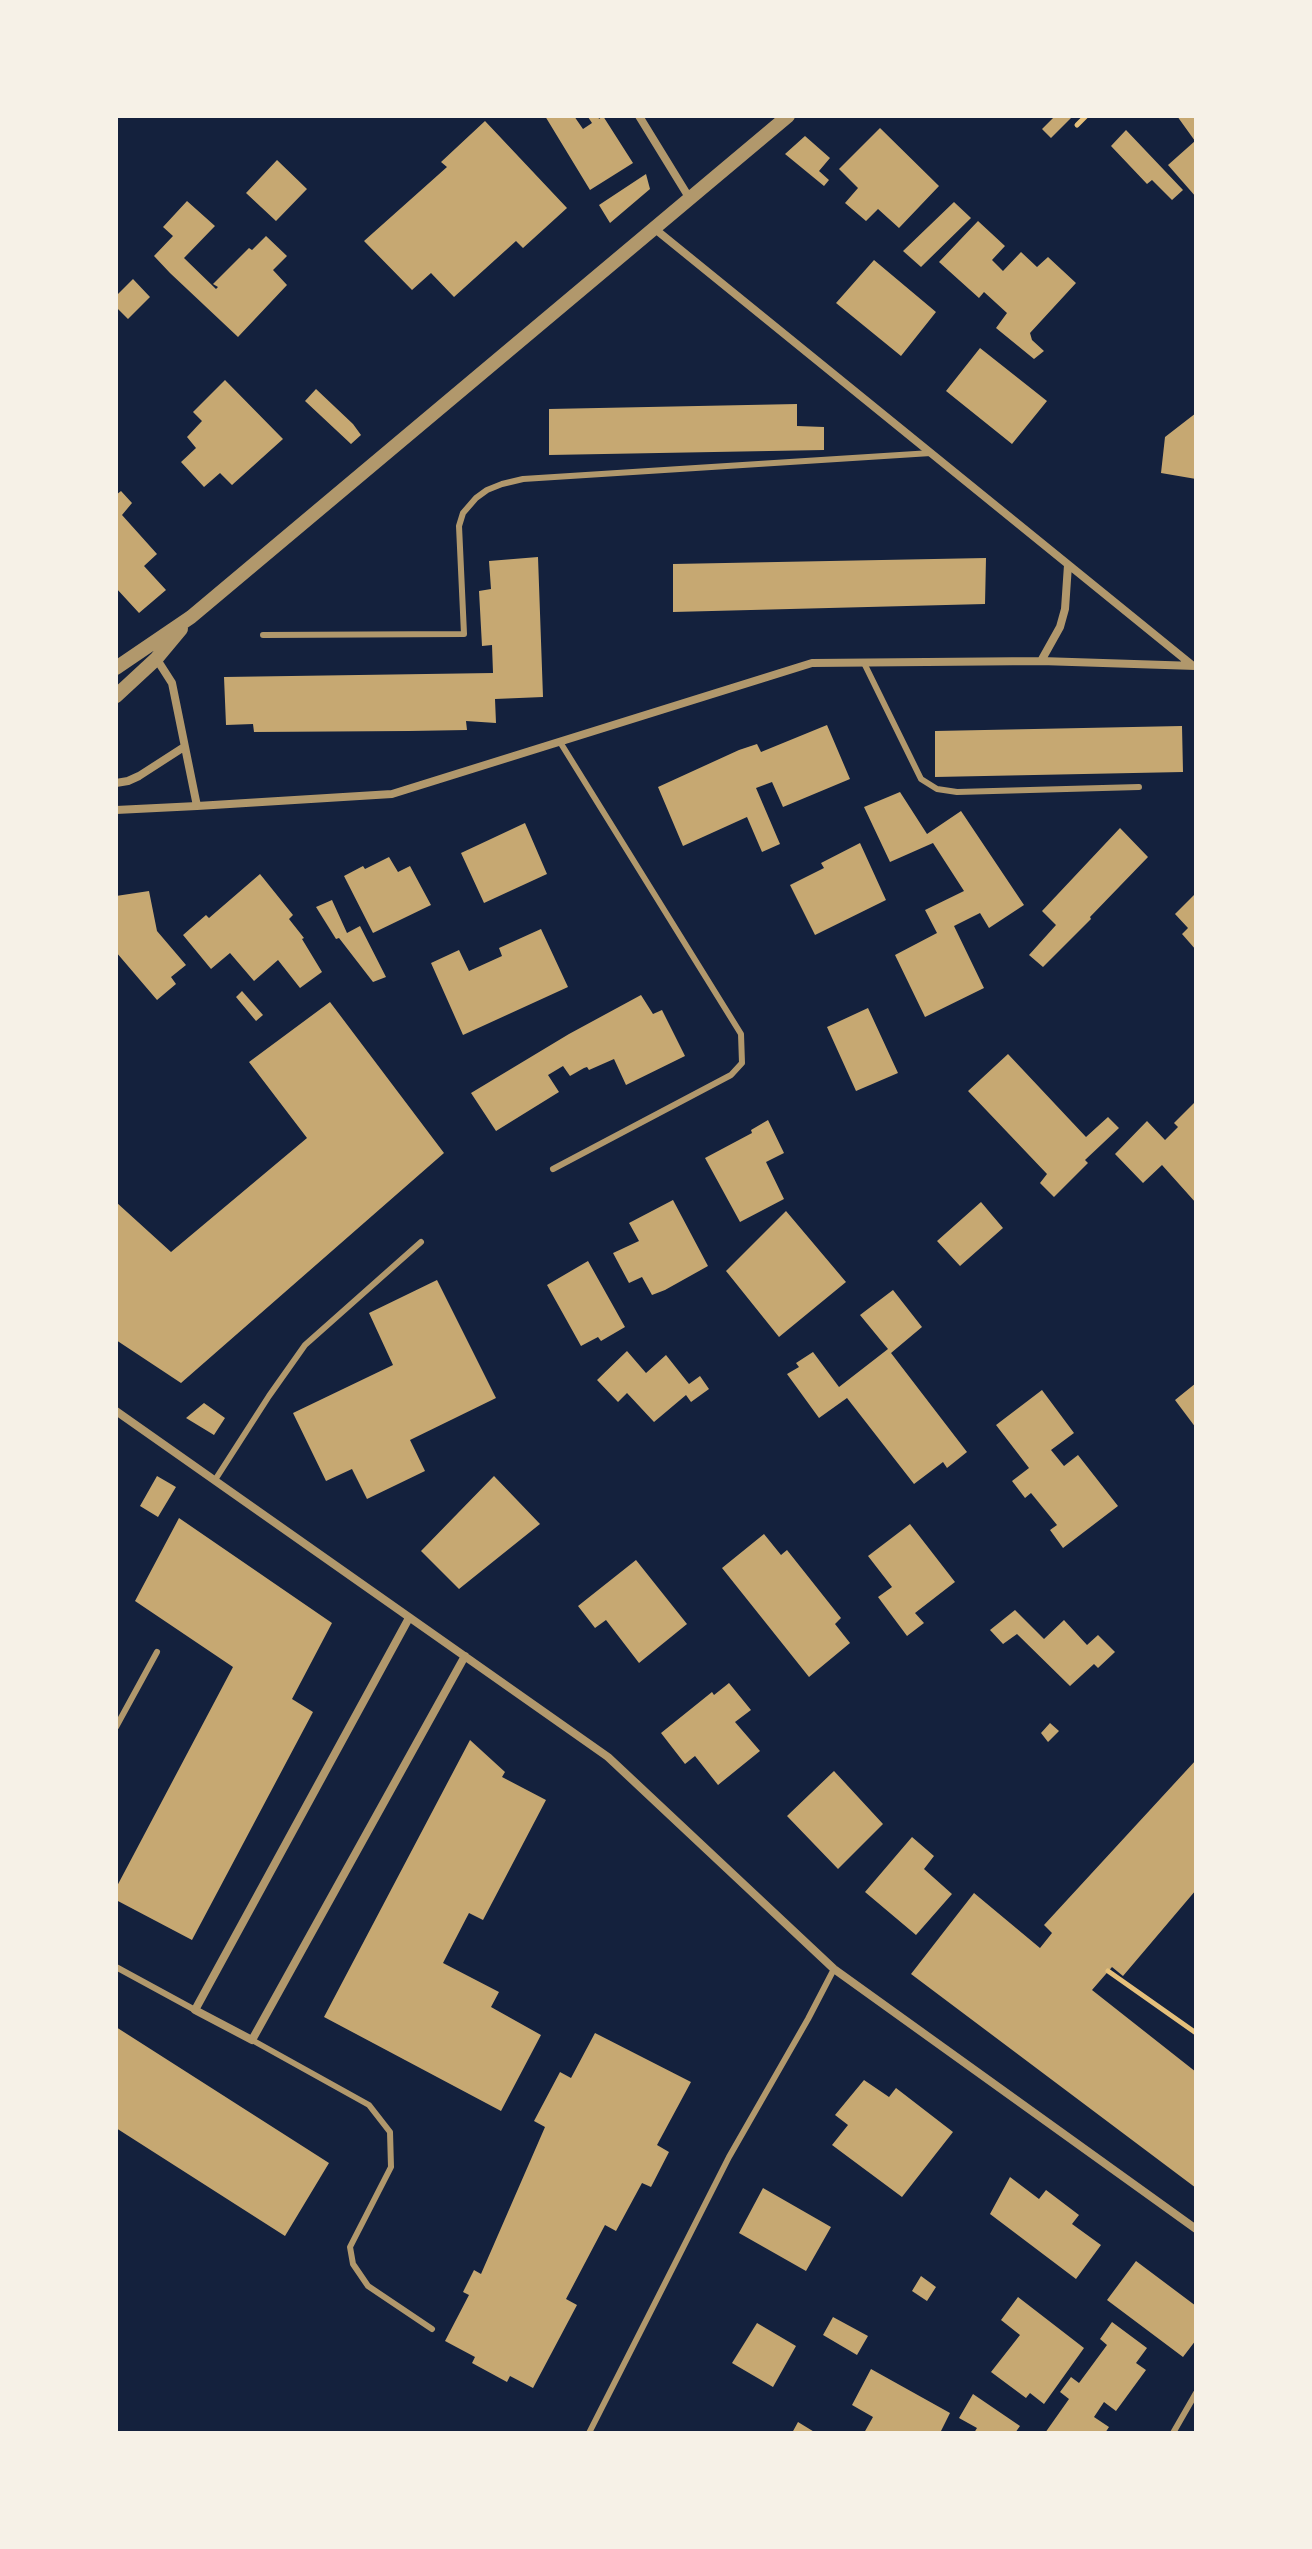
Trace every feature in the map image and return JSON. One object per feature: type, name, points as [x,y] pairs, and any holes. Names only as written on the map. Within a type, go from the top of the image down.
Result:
[{"type":"street","points":[[639,116],[690,199]]},
{"type":"street","points":[[116,696],[152,652],[191,617],[788,116]]},
{"type":"street","points":[[655,229],[1194,666]]},
{"type":"street","points":[[1041,661],[1060,627],[1065,609],[1068,565]]},
{"type":"street","points":[[116,668],[152,652]]},
{"type":"street","points":[[152,652],[172,683],[197,806]]},
{"type":"street","points":[[116,810],[392,794],[812,663],[1041,661],[1194,666]]},
{"type":"street","points":[[116,783],[139,776],[184,747]]},
{"type":"street","points":[[116,1411],[608,1757],[834,1969],[1196,2229]]},
{"type":"street","points":[[409,1618],[195,2010],[252,2040],[465,1656]]},
{"type":"lane","points":[[263,635],[464,634],[459,526],[463,513],[476,498],[502,484],[523,479],[931,453]]},
{"type":"lane","points":[[864,663],[921,779],[937,789],[957,792],[1139,787]]},
{"type":"lane","points":[[553,1169],[731,1075],[742,1063],[741,1034],[560,742]]},
{"type":"lane","points":[[215,1480],[305,1345],[421,1242]]},
{"type":"lane","points":[[116,1727],[157,1652]]},
{"type":"lane","points":[[116,1967],[195,2010]]},
{"type":"lane","points":[[589,2433],[729,2157],[834,1969]]},
{"type":"lane","points":[[252,2040],[369,2105],[390,2132],[391,2167],[350,2247],[353,2264],[368,2286],[432,2329]]},
{"type":"lane","points":[[1173,2433],[1196,2393]]},
{"type":"path","points":[[1077,125],[1086,116]]},
{"type":"path","points":[[1108,1971],[1196,2033]]},
{"type":"building","points":[[545,116],[574,116],[583,129],[592,123],[588,117],[598,116],[599,119],[603,116],[633,163],[590,190]]},
{"type":"building","points":[[1055,116],[1073,116],[1051,138],[1042,129]]},
{"type":"building","points":[[1177,116],[1196,116],[1196,197],[1168,165],[1195,141]]},
{"type":"building","points":[[485,121],[567,208],[523,248],[516,241],[454,297],[431,273],[412,290],[364,241],[447,167],[441,162]]},
{"type":"building","points":[[880,128],[939,186],[899,228],[878,209],[866,221],[845,203],[858,188],[839,169]]},
{"type":"building","points":[[1126,130],[1183,190],[1172,200],[1152,180],[1147,184],[1111,146]]},
{"type":"building","points":[[805,136],[830,158],[819,171],[829,180],[824,186],[785,154]]},
{"type":"building","points":[[277,160],[307,189],[276,221],[246,193]]},
{"type":"building","points":[[646,174],[650,189],[610,223],[599,205]]},
{"type":"building","points":[[187,201],[215,226],[184,258],[216,289],[218,287],[213,284],[249,248],[252,250],[266,236],[287,256],[273,270],[287,285],[238,337],[154,256],[173,236],[163,227]]},
{"type":"building","points":[[954,202],[971,218],[921,267],[903,251]]},
{"type":"building","points":[[978,221],[1005,246],[992,260],[1003,271],[1021,252],[1037,267],[1048,257],[1076,283],[1030,333],[1032,340],[1044,351],[1034,359],[996,328],[1007,313],[984,292],[979,298],[939,262]]},
{"type":"building","points":[[874,260],[936,312],[901,356],[836,303]]},
{"type":"building","points":[[133,279],[150,297],[128,319],[116,307],[116,296]]},
{"type":"building","points":[[980,348],[1047,401],[1012,444],[946,391]]},
{"type":"building","points":[[225,380],[283,439],[232,485],[220,473],[204,487],[181,462],[196,448],[187,437],[202,421],[193,412]]},
{"type":"building","points":[[316,389],[361,435],[351,444],[305,401]]},
{"type":"building","points":[[797,404],[797,426],[824,427],[824,450],[549,455],[549,409]]},
{"type":"building","points":[[1196,413],[1196,479],[1161,473],[1165,437]]},
{"type":"building","points":[[121,491],[132,503],[122,515],[157,554],[144,566],[166,590],[139,613],[116,588],[116,495]]},
{"type":"building","points":[[538,557],[543,697],[495,699],[496,723],[466,721],[467,730],[409,731],[254,732],[253,724],[226,725],[224,677],[493,673],[492,645],[482,646],[479,591],[491,589],[489,561]]},
{"type":"building","points":[[986,558],[985,604],[673,612],[673,564]]},
{"type":"building","points":[[827,725],[850,779],[783,807],[772,782],[756,788],[780,844],[762,852],[747,817],[683,846],[658,787],[739,750],[757,744],[761,752]]},
{"type":"building","points":[[1182,726],[1183,772],[935,777],[935,731]]},
{"type":"building","points":[[900,792],[927,834],[961,811],[1024,905],[989,928],[980,913],[954,926],[984,988],[925,1017],[895,955],[937,933],[925,910],[964,891],[933,843],[890,862],[864,807]]},
{"type":"building","points":[[525,823],[547,874],[484,903],[461,853]]},
{"type":"building","points":[[1120,828],[1148,857],[1043,967],[1029,955],[1056,925],[1042,911]]},
{"type":"building","points":[[860,843],[886,900],[815,935],[790,885],[824,868],[821,863]]},
{"type":"building","points":[[389,857],[398,872],[410,866],[431,905],[373,933],[344,876]]},
{"type":"building","points":[[260,874],[293,915],[289,919],[304,938],[322,972],[300,988],[278,960],[254,981],[230,953],[211,969],[183,935],[206,915],[209,918]]},
{"type":"building","points":[[149,891],[157,931],[186,965],[171,977],[176,984],[157,1000],[116,952],[116,896]]},
{"type":"building","points":[[1196,893],[1196,950],[1182,934],[1188,928],[1175,914]]},
{"type":"building","points":[[332,900],[347,933],[360,926],[386,977],[373,982],[339,938],[336,939],[316,907]]},
{"type":"building","points":[[541,929],[568,987],[463,1035],[431,963],[459,950],[469,971],[502,956],[499,948]]},
{"type":"building","points":[[242,991],[263,1015],[256,1021],[236,997]]},
{"type":"building","points":[[641,995],[653,1014],[662,1010],[685,1056],[626,1085],[614,1059],[589,1070],[584,1068],[570,1076],[563,1066],[548,1075],[559,1092],[496,1131],[471,1093]]},
{"type":"building","points":[[330,1002],[444,1153],[181,1383],[116,1340],[116,1202],[171,1252],[307,1138],[249,1062]]},
{"type":"building","points":[[868,1008],[898,1073],[856,1091],[827,1027]]},
{"type":"building","points":[[1008,1054],[1086,1137],[1108,1117],[1119,1128],[1085,1160],[1088,1163],[1054,1197],[1040,1183],[1047,1174],[968,1091]]},
{"type":"building","points":[[1194,1103],[1196,1203],[1162,1165],[1143,1183],[1115,1154],[1147,1121],[1165,1140],[1178,1127],[1174,1123]]},
{"type":"building","points":[[768,1120],[784,1153],[766,1162],[784,1199],[740,1222],[705,1158],[752,1133],[751,1130]]},
{"type":"building","points":[[673,1200],[708,1266],[652,1295],[642,1277],[629,1283],[613,1253],[639,1241],[629,1223]]},
{"type":"building","points":[[981,1202],[1003,1228],[960,1266],[937,1241]]},
{"type":"building","points":[[786,1211],[846,1282],[779,1337],[726,1271]]},
{"type":"building","points":[[588,1261],[625,1327],[601,1341],[598,1337],[581,1346],[547,1285]]},
{"type":"building","points":[[437,1280],[496,1398],[410,1440],[425,1471],[367,1499],[352,1469],[326,1481],[293,1413],[393,1365],[369,1313]]},
{"type":"building","points":[[893,1290],[922,1327],[891,1353],[967,1452],[947,1468],[943,1462],[914,1484],[847,1398],[819,1418],[787,1374],[799,1367],[796,1363],[813,1352],[839,1387],[888,1349],[860,1315]]},
{"type":"building","points":[[627,1351],[646,1373],[666,1355],[689,1384],[700,1376],[709,1389],[691,1402],[686,1395],[654,1422],[627,1393],[618,1402],[597,1380]]},
{"type":"building","points":[[1196,1383],[1196,1428],[1175,1400]]},
{"type":"building","points":[[1042,1390],[1074,1433],[1051,1450],[1064,1466],[1078,1455],[1118,1506],[1063,1548],[1050,1530],[1057,1525],[1031,1493],[1025,1498],[1012,1481],[1029,1468],[996,1425]]},
{"type":"building","points":[[204,1403],[225,1418],[214,1435],[186,1418]]},
{"type":"building","points":[[157,1476],[176,1487],[158,1517],[140,1506]]},
{"type":"building","points":[[494,1476],[540,1524],[459,1589],[421,1551]]},
{"type":"building","points":[[179,1518],[332,1623],[292,1699],[313,1712],[192,1940],[116,1900],[116,1888],[233,1667],[135,1601]]},
{"type":"building","points":[[910,1524],[955,1582],[915,1613],[924,1623],[907,1636],[878,1597],[892,1587],[868,1556]]},
{"type":"building","points":[[764,1534],[781,1555],[787,1550],[841,1618],[835,1624],[850,1643],[809,1677],[722,1568]]},
{"type":"building","points":[[636,1560],[687,1624],[639,1663],[606,1620],[595,1628],[578,1606]]},
{"type":"building","points":[[1015,1610],[1044,1639],[1064,1620],[1087,1645],[1098,1635],[1115,1652],[1098,1668],[1094,1664],[1070,1686],[1017,1634],[1003,1644],[990,1630]]},
{"type":"building","points":[[729,1683],[751,1710],[735,1722],[760,1751],[718,1785],[695,1756],[685,1764],[661,1733],[712,1692],[714,1695]]},
{"type":"building","points":[[1050,1723],[1059,1731],[1048,1742],[1041,1733]]},
{"type":"building","points":[[470,1740],[505,1772],[502,1777],[546,1800],[483,1920],[469,1913],[443,1963],[499,1992],[491,2007],[541,2035],[501,2111],[324,2017]]},
{"type":"building","points":[[1196,1760],[1196,1890],[1123,1976],[1112,1967],[1092,1990],[1196,2072],[1196,2188],[911,1974],[974,1893],[1040,1948],[1052,1933],[1044,1925]]},
{"type":"building","points":[[834,1771],[883,1824],[838,1869],[787,1816]]},
{"type":"building","points":[[912,1837],[934,1856],[924,1869],[952,1894],[916,1935],[865,1892]]},
{"type":"building","points":[[116,2027],[329,2163],[285,2236],[116,2128]]},
{"type":"building","points":[[595,2033],[691,2082],[657,2145],[669,2152],[651,2187],[642,2183],[616,2231],[605,2225],[566,2299],[577,2305],[533,2388],[510,2376],[507,2382],[472,2363],[475,2357],[445,2341],[469,2295],[463,2292],[474,2270],[481,2274],[545,2127],[534,2121],[560,2072],[571,2078]]},
{"type":"building","points":[[864,2080],[889,2097],[896,2088],[953,2132],[902,2197],[832,2145],[848,2125],[835,2115]]},
{"type":"building","points":[[1010,2177],[1039,2199],[1046,2190],[1079,2215],[1072,2224],[1101,2245],[1076,2279],[990,2214]]},
{"type":"building","points":[[763,2188],[831,2227],[806,2271],[739,2233]]},
{"type":"building","points":[[1136,2261],[1196,2306],[1196,2340],[1183,2357],[1107,2300]]},
{"type":"building","points":[[921,2276],[936,2287],[927,2301],[912,2291]]},
{"type":"building","points":[[1018,2297],[1084,2348],[1044,2404],[1030,2393],[1026,2398],[991,2372],[1020,2335],[1001,2320]]},
{"type":"building","points":[[833,2317],[868,2336],[857,2355],[823,2335]]},
{"type":"building","points":[[1112,2322],[1147,2348],[1136,2363],[1146,2370],[1116,2411],[1104,2402],[1094,2417],[1109,2427],[1105,2433],[1045,2433],[1069,2399],[1060,2392],[1071,2377],[1079,2383],[1107,2345],[1100,2339]]},
{"type":"building","points":[[757,2323],[796,2346],[773,2387],[732,2363]]},
{"type":"building","points":[[871,2369],[950,2413],[940,2433],[864,2433],[873,2417],[852,2405]]},
{"type":"building","points":[[973,2394],[1020,2426],[1015,2433],[974,2433],[977,2428],[959,2418]]},
{"type":"building","points":[[798,2422],[816,2433],[792,2433]]}]
